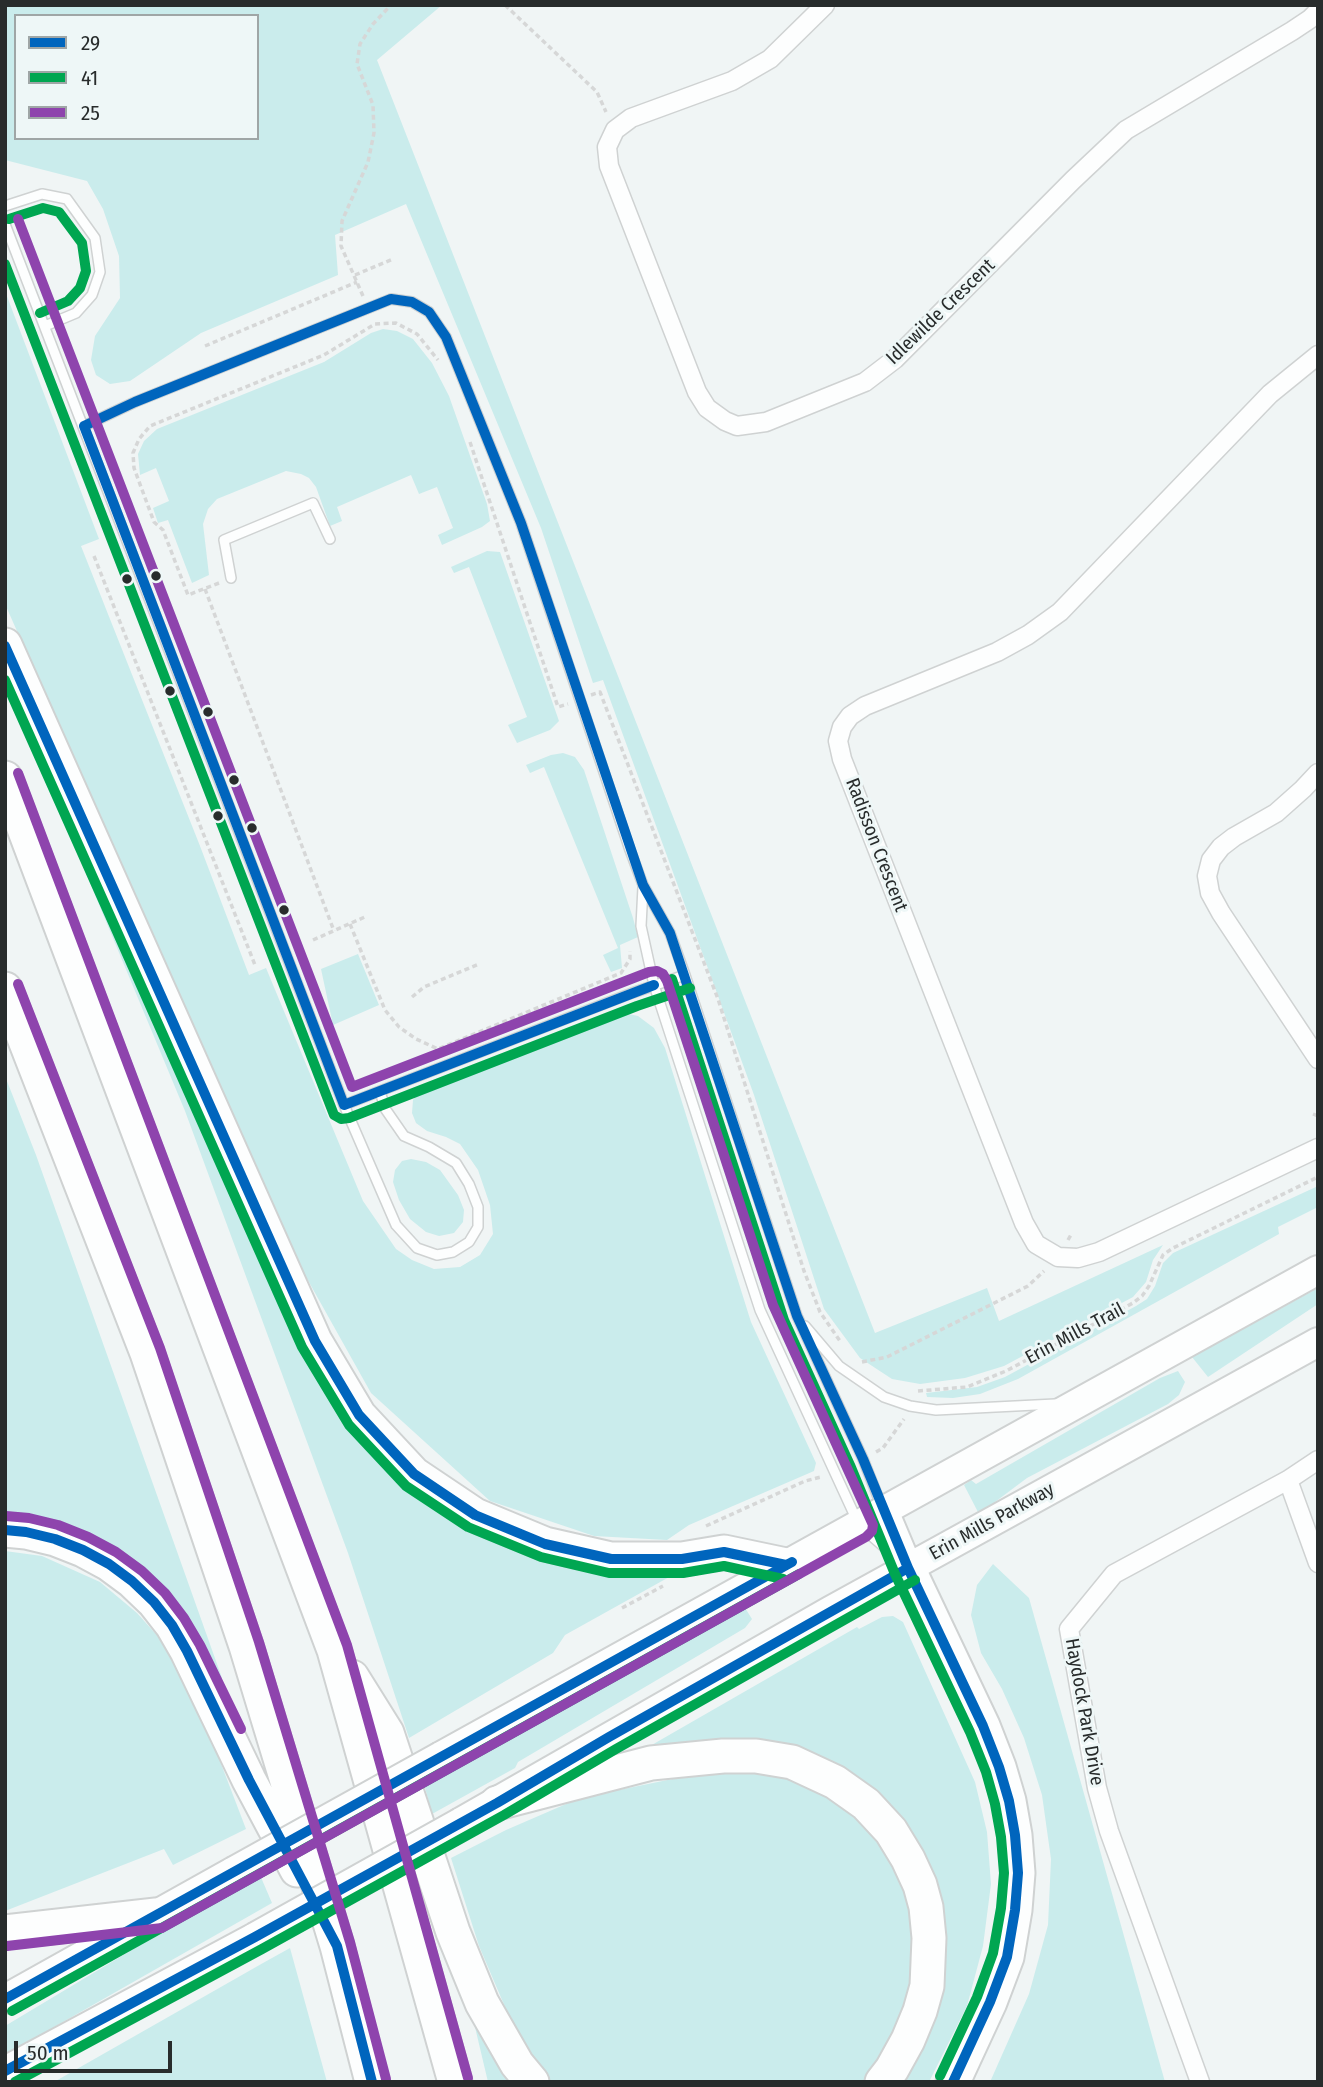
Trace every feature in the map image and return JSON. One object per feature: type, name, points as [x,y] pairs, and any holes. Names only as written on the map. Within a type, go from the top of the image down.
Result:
[{"type":"highway","points":[[5,645],[315,1341],[359,1415],[414,1474],[475,1515],[545,1544],[611,1559],[682,1559],[724,1552],[786,1565]]},
{"type":"highway","points":[[5,778],[334,1650],[456,2082]]},
{"type":"highway","points":[[5,989],[147,1353],[246,1646],[337,1946],[372,2082]]},
{"type":"highway","points":[[5,1530],[55,1539],[83,1550],[117,1570],[154,1602],[187,1651],[249,1780],[337,1946]]},
{"type":"highway","points":[[908,1568],[983,1726],[1009,1801],[1015,1835],[1018,1874],[1007,1957],[990,2002],[953,2082]]},
{"type":"highway","points":[[334,1650],[387,1733],[453,1932],[482,2003],[517,2064],[532,2082]]},
{"type":"highway","points":[[497,1803],[651,1763],[723,1756],[756,1756],[792,1762],[835,1782],[866,1804],[891,1831],[908,1859],[920,1885],[926,1907],[929,1938],[928,1975],[920,2011],[908,2040],[883,2082]]},
{"type":"highway","points":[[5,1931],[156,1915]]},
{"type":"main road","points":[[5,1999],[1318,1270]]},
{"type":"main road","name":"Erin Mills Parkway","points":[[5,2070],[255,1937],[497,1803],[908,1568],[1318,1342]]},
{"type":"main road","points":[[884,1511],[908,1568]]},
{"type":"street","points":[[615,130],[631,118],[732,81],[769,59],[825,5]]},
{"type":"street","name":"Idlewilde Crescent","points":[[615,130],[607,147],[609,166],[697,392],[707,408],[724,421],[737,426],[754,425],[865,382],[895,359],[1126,130],[1292,31],[1318,11]]},
{"type":"street","name":"Radisson Crescent","points":[[1058,1257],[1037,1244],[1024,1223],[842,759],[838,741],[842,727],[850,716],[865,706],[997,652],[1028,635],[1059,612],[1270,394],[1318,355]]},
{"type":"street","points":[[1318,774],[1276,813],[1221,846],[1211,860],[1207,876],[1210,893],[1220,913],[1318,1059]]},
{"type":"street","points":[[1058,1257],[1078,1258],[1099,1252],[1318,1148]]},
{"type":"street","name":"Haydock Park Drive","points":[[1199,2082],[1109,1831],[1097,1788],[1069,1629],[1114,1574],[1288,1480],[1318,1460]]},
{"type":"street","points":[[1288,1480],[1318,1563]]},
{"type":"lane","points":[[5,206],[43,194],[67,199],[95,238],[100,272],[92,295],[76,313],[45,326]]},
{"type":"lane","points":[[5,223],[344,1105],[396,1225],[417,1248],[436,1255],[453,1252],[469,1242],[478,1227],[478,1207],[469,1184],[456,1163],[404,1136],[386,1110],[380,1092]]},
{"type":"lane","points":[[84,426],[135,402],[391,299],[412,302],[429,312],[446,337],[521,523],[643,885],[670,933],[685,975],[797,1316],[884,1511]]},
{"type":"lane","points":[[231,578],[224,540],[313,503],[330,539]]},
{"type":"lane","points":[[643,885],[641,926],[654,985],[760,1310],[859,1525],[908,1568]]},
{"type":"lane","points":[[344,1105],[685,975]]},
{"type":"lane","points":[[797,1316],[839,1366],[884,1397],[910,1406],[936,1410],[1078,1404]]},
{"type":"path","points":[[374,324],[341,246],[342,221],[368,162],[374,132],[373,106],[357,64],[360,44],[373,24],[391,5]]},
{"type":"path","points":[[505,5],[597,92],[615,130]]},
{"type":"path","points":[[355,275],[393,259]]},
{"type":"path","points":[[205,345],[357,282]]},
{"type":"path","points":[[231,578],[188,595],[163,530],[154,522],[134,468],[133,453],[139,439],[150,426],[324,355],[374,324],[396,323],[417,334],[439,362]]},
{"type":"path","points":[[470,442],[558,707]]},
{"type":"path","points":[[94,556],[255,965]]},
{"type":"path","points":[[205,588],[334,931]]},
{"type":"path","points":[[600,692],[718,999],[804,1271],[820,1312],[841,1343]]},
{"type":"path","points":[[313,940],[367,916]]},
{"type":"path","points":[[350,924],[385,1010],[399,1027],[438,1049],[621,973],[630,959],[630,949]]},
{"type":"path","points":[[412,997],[424,987],[479,964]]},
{"type":"path","name":"Erin Mills Trail","points":[[916,1391],[967,1387],[1006,1371],[1133,1303],[1149,1286],[1163,1255],[1173,1248],[1318,1177]]},
{"type":"path","points":[[866,1368],[860,1363],[887,1357],[1028,1286],[1058,1257],[1072,1233]]},
{"type":"path","points":[[881,1450],[907,1414]]},
{"type":"path","points":[[696,1531],[805,1481],[819,1478]]},
{"type":"path","points":[[622,1608],[672,1581]]},
{"type":"shaded area","points":[[5,5],[442,5],[377,60],[875,1333],[987,1288],[999,1321],[1163,1245],[1153,1260],[1146,1282],[1133,1297],[1004,1366],[965,1378],[920,1384],[892,1379],[860,1358],[824,1309],[754,1095],[603,680],[593,683],[541,528],[406,204],[335,235],[338,275],[201,333],[130,381],[110,384],[96,375],[91,360],[95,336],[120,298],[119,256],[103,209],[87,181],[5,160]]},
{"type":"shaded area","points":[[5,291],[99,539],[81,546],[249,975],[266,968],[363,1201],[396,1249],[412,1260],[434,1269],[460,1267],[480,1255],[493,1234],[490,1205],[478,1170],[460,1144],[427,1131],[416,1123],[412,1113],[413,1100],[420,1089],[604,1015],[624,1013],[638,1016],[654,1028],[665,1048],[751,1322],[816,1463],[814,1471],[689,1525],[667,1540],[594,1536],[490,1501],[371,1393],[291,1250],[5,604]]},
{"type":"shaded area","points":[[383,329],[397,331],[413,339],[432,363],[449,396],[487,504],[490,521],[442,545],[438,535],[453,528],[437,487],[419,494],[411,475],[337,507],[342,521],[330,526],[316,487],[309,478],[286,471],[217,499],[208,509],[203,524],[209,575],[192,583],[168,520],[158,523],[153,508],[169,501],[156,468],[140,475],[138,454],[144,441],[157,429],[324,362],[371,333]]},
{"type":"shaded area","points":[[487,551],[500,552],[559,721],[550,730],[517,743],[508,725],[527,717],[469,567],[454,573],[451,567]]},
{"type":"shaded area","points":[[563,753],[575,757],[584,770],[638,937],[620,945],[622,968],[611,972],[603,955],[618,948],[544,767],[530,773],[526,765]]},
{"type":"shaded area","points":[[77,833],[402,1480],[672,1573],[565,1635],[553,1653],[409,1738],[348,1553],[185,1111],[70,835]]},
{"type":"shaded area","points":[[358,954],[379,1005],[333,1025],[321,969]]},
{"type":"shaded area","points":[[618,980],[607,987],[395,1071]]},
{"type":"shaded area","points":[[5,1076],[36,1155],[222,1678],[216,1680],[167,1602],[5,1520]]},
{"type":"shaded area","points":[[411,1159],[426,1162],[440,1170],[458,1195],[464,1210],[463,1222],[454,1233],[439,1236],[426,1232],[410,1219],[393,1182],[395,1170],[402,1161]]},
{"type":"shaded area","points":[[1318,1186],[1318,1207],[1278,1227],[1279,1234],[1018,1379],[980,1394],[953,1398],[927,1397],[926,1393],[977,1387],[1005,1377],[1147,1299],[1163,1263],[1173,1253]]},
{"type":"shaded area","points":[[1318,1288],[1318,1304],[1208,1377],[1192,1357]]},
{"type":"shaded area","points":[[1178,1371],[1185,1382],[1179,1395],[1168,1404],[1027,1478],[979,1514],[964,1485],[971,1480],[976,1484],[1160,1378]]},
{"type":"shaded area","points":[[5,1551],[42,1556],[100,1582],[137,1613],[163,1642],[205,1722],[246,1829],[173,1865],[164,1849],[5,1911]]},
{"type":"shaded area","points":[[993,1564],[1029,1598],[1165,2082],[990,2082],[1029,1994],[1048,1925],[1051,1859],[1042,1795],[1024,1738],[1002,1689],[981,1653],[971,1615],[977,1585]]},
{"type":"shaded area","points":[[742,1603],[752,1619],[745,1628],[518,1762],[515,1768],[432,1814],[424,1784]]},
{"type":"shaded area","points":[[893,1616],[903,1622],[975,1782],[987,1832],[991,1884],[983,1946],[967,2006],[929,2082],[897,2082],[935,1897],[838,1770],[653,1752],[650,1746],[857,1627],[859,1629],[882,1617]]},
{"type":"shaded area","points":[[716,1770],[761,1771],[800,1780],[857,1815],[893,1857],[911,1905],[915,1942],[913,1980],[900,2023],[877,2066],[863,2082],[551,2082],[537,2065],[511,2021],[479,1946],[451,1858],[506,1830],[580,1798]]},
{"type":"shaded area","points":[[260,1875],[272,1903],[5,2055],[5,2026]]},
{"type":"shaded area","points":[[290,1948],[327,2082],[54,2082],[263,1963]]},
{"type":"shaded area","points":[[470,2006],[517,2082],[488,2082]]},
{"type":"transit line","name":"41","points":[[9,219],[43,208],[59,212],[82,243],[86,271],[80,288],[68,301],[40,313]]},
{"type":"transit line","name":"25","points":[[7,1946],[162,1928],[866,1537],[872,1531],[873,1525],[773,1305],[663,974],[657,971],[649,972],[352,1087],[18,219]]},
{"type":"transit line","name":"41","points":[[5,264],[334,1115],[341,1119],[349,1118],[690,988]]},
{"type":"transit line","name":"29","points":[[84,426],[135,402],[391,299],[412,302],[429,312],[446,337],[521,523],[643,885],[670,933],[797,1316],[863,1459],[908,1568],[983,1726],[1009,1801],[1018,1873],[1007,1957],[990,2002],[953,2082]]},
{"type":"transit line","name":"29","points":[[84,426],[344,1105],[654,985]]},
{"type":"transit line","name":"29","points":[[5,646],[315,1341],[359,1415],[414,1474],[475,1515],[545,1544],[611,1559],[682,1559],[724,1552],[786,1565]]},
{"type":"transit line","name":"41","points":[[5,680],[302,1347],[349,1425],[406,1486],[468,1527],[541,1557],[609,1573],[683,1573],[724,1566],[783,1579]]},
{"type":"transit line","name":"25","points":[[18,773],[347,1645],[468,2078]]},
{"type":"transit line","name":"41","points":[[672,979],[784,1320],[850,1465],[895,1574],[970,1732],[995,1804],[1004,1873],[993,1953],[977,1997],[940,2076]]},
{"type":"transit line","name":"25","points":[[18,984],[160,1348],[259,1642],[350,1942],[386,2079]]},
{"type":"transit line","name":"25","points":[[6,1516],[58,1525],[88,1537],[116,1552],[142,1571],[165,1593],[184,1618],[241,1729]]},
{"type":"transit line","name":"29","points":[[5,1530],[55,1539],[109,1564],[154,1602],[172,1625],[249,1780],[337,1946],[372,2082]]},
{"type":"transit line","name":"29","points":[[5,1999],[792,1562]]},
{"type":"transit line","name":"29","points":[[5,2071],[497,1803],[908,1568]]},
{"type":"transit line","name":"41","points":[[12,2011],[799,1574]]},
{"type":"transit line","name":"41","points":[[15,2082],[504,1815],[915,1580]]}]
